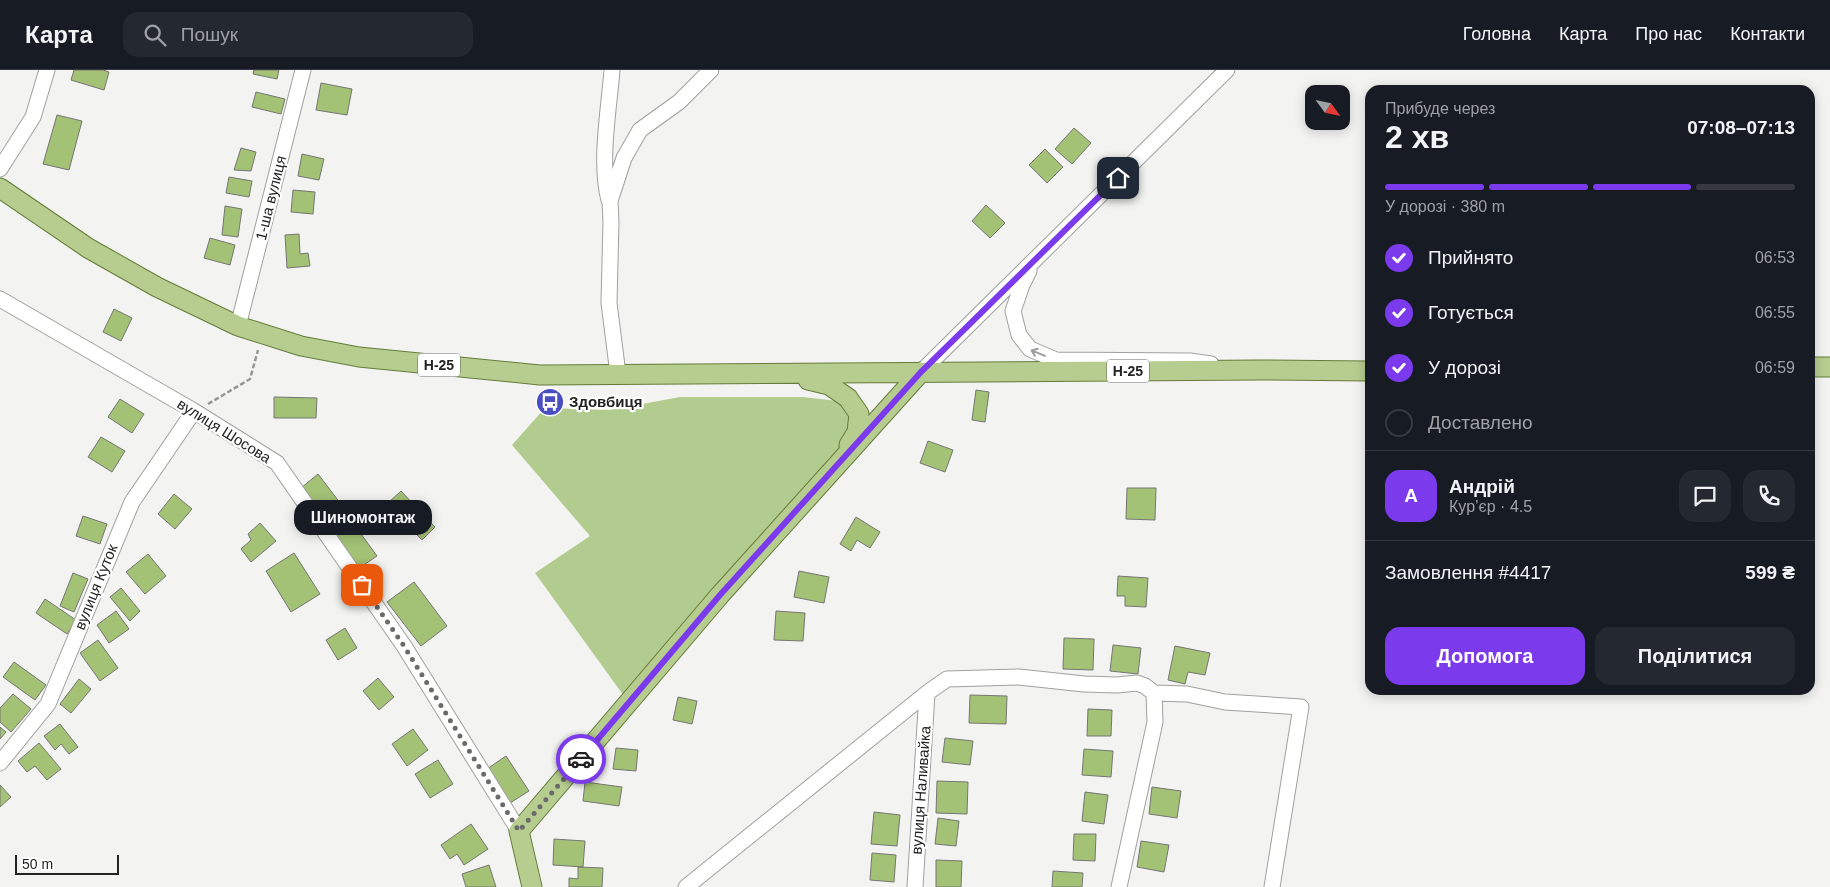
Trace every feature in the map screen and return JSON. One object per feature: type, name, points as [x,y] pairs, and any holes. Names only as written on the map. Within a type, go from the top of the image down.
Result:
[{"type":"main road","name":"Н-25","points":[[0,188],[88,248],[157,287],[238,326],[301,346],[359,357],[540,375],[1365,371]]},
{"type":"main road","points":[[1815,367],[1830,367]]},
{"type":"main road","points":[[519,831],[720,595],[921,372]]},
{"type":"main road","points":[[738,374],[746,378],[813,381],[829,385],[848,398],[859,414],[856,432],[839,463]]},
{"type":"main road","name":"вулиця Шосова","points":[[519,831],[532,887]]},
{"type":"street","points":[[0,169],[33,116],[47,70]]},
{"type":"street","name":"1-ша вулиця","points":[[238,326],[303,70]]},
{"type":"street","points":[[612,70],[605,186],[610,201],[611,222],[608,303],[618,374]]},
{"type":"street","points":[[610,201],[624,158],[640,130],[679,102],[711,70]]},
{"type":"street","points":[[921,372],[1227,70]]},
{"type":"street","points":[[1036,259],[1022,284],[1013,311],[1018,335],[1030,349],[1056,360],[1190,361],[1260,370]]},
{"type":"street","name":"вулиця Шосова","points":[[0,299],[194,412],[278,464],[404,646],[519,831]]},
{"type":"street","name":"вулиця Куток","points":[[0,763],[48,704],[132,502],[194,412]]},
{"type":"street","points":[[686,887],[947,678],[1018,677],[1084,684],[1117,685],[1137,683],[1154,693],[1187,694],[1225,702],[1300,707],[1272,887]]},
{"type":"street","name":"вулиця Наливайка","points":[[915,887],[927,693]]},
{"type":"street","points":[[1119,887],[1155,722],[1154,693]]},
{"type":"path","points":[[194,412],[250,379],[264,334]]},
{"type":"green space","points":[[680,397],[803,397],[837,401],[850,410],[860,426],[629,703],[535,573],[590,536],[512,445],[545,408],[610,410]]},
{"type":"building","points":[[74,70],[103,70],[109,72],[104,90],[71,80]]},
{"type":"building","points":[[254,70],[279,70],[277,79],[253,74]]},
{"type":"building","points":[[321,83],[352,89],[347,115],[316,110]]},
{"type":"building","points":[[256,92],[285,99],[281,114],[252,107]]},
{"type":"building","points":[[57,115],[82,121],[69,170],[43,164]]},
{"type":"building","points":[[1074,128],[1091,143],[1072,164],[1055,149]]},
{"type":"building","points":[[241,148],[256,152],[251,171],[234,170]]},
{"type":"building","points":[[1045,149],[1063,167],[1047,183],[1029,165]]},
{"type":"building","points":[[302,154],[324,159],[319,180],[298,176]]},
{"type":"building","points":[[229,177],[252,181],[249,197],[226,193]]},
{"type":"building","points":[[293,190],[315,192],[313,214],[291,212]]},
{"type":"building","points":[[986,205],[1005,223],[990,238],[972,221]]},
{"type":"building","points":[[225,206],[242,209],[238,237],[222,235]]},
{"type":"building","points":[[299,234],[300,254],[308,253],[310,266],[287,268],[285,235]]},
{"type":"building","points":[[210,238],[235,245],[230,265],[204,258]]},
{"type":"building","points":[[114,309],[132,318],[121,341],[103,332]]},
{"type":"building","points":[[976,390],[989,392],[985,422],[972,420]]},
{"type":"building","points":[[274,397],[317,398],[316,418],[274,418]]},
{"type":"building","points":[[120,399],[144,414],[132,433],[108,417]]},
{"type":"building","points":[[101,437],[125,451],[112,472],[88,457]]},
{"type":"building","points":[[928,441],[953,450],[945,472],[920,463]]},
{"type":"building","points":[[318,474],[347,512],[330,526],[301,488]]},
{"type":"building","points":[[1127,488],[1156,488],[1155,520],[1126,519]]},
{"type":"building","points":[[401,491],[435,527],[422,540],[387,504]]},
{"type":"building","points":[[174,494],[192,509],[175,529],[158,514]]},
{"type":"building","points":[[83,516],[107,524],[100,544],[76,536]]},
{"type":"building","points":[[856,517],[880,532],[870,548],[857,540],[851,551],[840,544]]},
{"type":"building","points":[[260,523],[276,541],[251,562],[241,549],[251,540],[248,534]]},
{"type":"building","points":[[353,523],[377,556],[358,569],[335,536]]},
{"type":"building","points":[[294,553],[320,594],[291,612],[266,571]]},
{"type":"building","points":[[148,554],[166,576],[145,594],[126,572]]},
{"type":"building","points":[[799,571],[829,577],[824,603],[794,597]]},
{"type":"building","points":[[73,573],[88,579],[74,612],[60,606]]},
{"type":"building","points":[[1118,576],[1148,578],[1146,607],[1125,606],[1125,596],[1117,596]]},
{"type":"building","points":[[414,582],[447,626],[421,646],[387,602]]},
{"type":"building","points":[[121,588],[140,611],[130,621],[110,597]]},
{"type":"building","points":[[45,599],[76,620],[67,634],[36,613]]},
{"type":"building","points":[[116,611],[129,629],[109,643],[97,625]]},
{"type":"building","points":[[776,611],[805,613],[803,641],[774,640]]},
{"type":"building","points":[[345,628],[357,648],[338,660],[326,640]]},
{"type":"building","points":[[1064,638],[1094,639],[1093,670],[1063,669]]},
{"type":"building","points":[[98,640],[118,668],[100,681],[80,653]]},
{"type":"building","points":[[1113,645],[1141,648],[1138,674],[1110,671]]},
{"type":"building","points":[[1175,646],[1210,653],[1205,675],[1188,672],[1185,684],[1168,680]]},
{"type":"building","points":[[14,662],[46,685],[35,700],[3,677]]},
{"type":"building","points":[[378,678],[394,697],[379,710],[363,691]]},
{"type":"building","points":[[79,679],[91,689],[71,713],[60,704]]},
{"type":"building","points":[[13,694],[31,709],[11,732],[0,722],[0,708]]},
{"type":"building","points":[[970,695],[1007,696],[1006,724],[969,723]]},
{"type":"building","points":[[678,697],[697,701],[692,724],[673,720]]},
{"type":"building","points":[[1088,709],[1112,710],[1111,736],[1087,736]]},
{"type":"building","points":[[60,724],[78,747],[69,754],[61,744],[55,750],[44,736]]},
{"type":"building","points":[[0,727],[6,732],[0,739]]},
{"type":"building","points":[[413,729],[428,750],[407,766],[392,744]]},
{"type":"building","points":[[945,738],[973,741],[970,765],[942,762]]},
{"type":"building","points":[[39,743],[61,769],[47,780],[35,766],[27,772],[18,761]]},
{"type":"building","points":[[616,748],[638,750],[636,771],[613,769]]},
{"type":"building","points":[[1084,749],[1113,751],[1111,777],[1082,775]]},
{"type":"building","points":[[506,756],[529,791],[510,803],[487,769]]},
{"type":"building","points":[[438,760],[453,784],[430,798],[415,774]]},
{"type":"building","points":[[937,781],[968,782],[967,814],[936,813]]},
{"type":"building","points":[[585,782],[622,787],[619,806],[583,801]]},
{"type":"building","points":[[0,785],[11,797],[0,807]]},
{"type":"building","points":[[1152,787],[1181,791],[1177,818],[1149,814]]},
{"type":"building","points":[[1085,792],[1108,795],[1104,824],[1082,821]]},
{"type":"building","points":[[874,812],[900,815],[897,846],[871,844]]},
{"type":"building","points":[[938,818],[959,821],[956,846],[935,844]]},
{"type":"building","points":[[471,824],[488,849],[464,865],[457,854],[450,859],[441,845]]},
{"type":"building","points":[[1074,834],[1096,834],[1095,861],[1073,860]]},
{"type":"building","points":[[554,839],[585,841],[583,867],[553,865]]},
{"type":"building","points":[[1141,841],[1169,845],[1164,872],[1137,867]]},
{"type":"building","points":[[872,853],[896,855],[894,882],[870,880]]},
{"type":"building","points":[[936,860],[962,861],[961,887],[936,887]]},
{"type":"building","points":[[489,865],[496,887],[466,887],[462,874]]},
{"type":"building","points":[[578,867],[603,868],[602,887],[569,887],[569,878],[578,879]]},
{"type":"building","points":[[1053,871],[1083,873],[1082,887],[1052,887]]},
{"type":"way so far","points":[[362,585],[404,646],[519,831],[581,759]]},
{"type":"place","name":"Здовбиця","points":[[550,402]]},
{"type":"place","name":"Шиномонтаж","points":[[362,585]]},
{"type":"route","points":[[581,759],[720,595],[921,372],[1118,178]]}]
